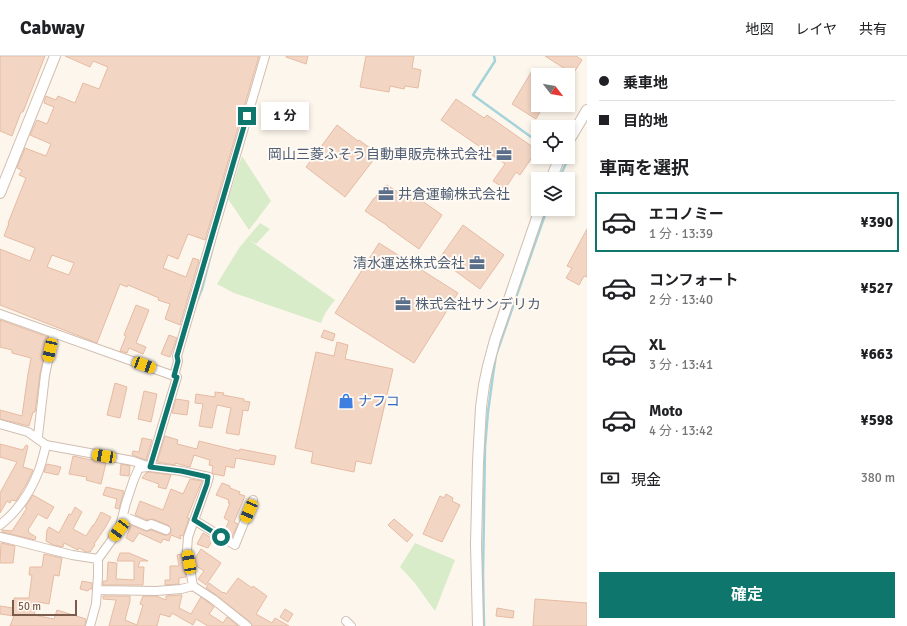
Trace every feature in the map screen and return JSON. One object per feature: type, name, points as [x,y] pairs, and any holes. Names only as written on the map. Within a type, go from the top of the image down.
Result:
[{"type":"street","points":[[0,193],[54,56]]},
{"type":"street","points":[[174,376],[178,361],[177,356],[265,56]]},
{"type":"street","points":[[575,130],[587,110]]},
{"type":"street","points":[[478,626],[476,544],[478,462],[481,407],[484,385],[494,340],[538,216]]},
{"type":"street","points":[[0,314],[54,335],[177,377],[150,467]]},
{"type":"street","points":[[36,438],[38,436],[45,375],[54,335]]},
{"type":"street","points":[[0,424],[28,432],[46,445],[133,462],[150,467],[181,471],[208,477],[207,484],[188,537],[187,550],[193,586],[248,626]]},
{"type":"street","points":[[0,525],[15,511],[33,483],[40,468],[46,445]]},
{"type":"street","points":[[90,626],[96,604],[98,559],[119,530],[126,503],[139,468],[150,467]]},
{"type":"street","points":[[194,520],[235,545],[254,500]]},
{"type":"street","points":[[123,516],[147,526],[151,524],[166,530]]},
{"type":"street","points":[[0,538],[72,555],[98,559]]},
{"type":"street","points":[[97,590],[156,591],[181,589],[193,586]]},
{"type":"green space","points":[[242,156],[271,201],[249,230],[228,199]]},
{"type":"green space","points":[[260,223],[270,229],[256,244],[249,240],[335,300],[321,323],[234,293],[217,284],[239,248]]},
{"type":"green space","points":[[415,543],[455,560],[435,611],[414,582],[400,567]]},
{"type":"building","points":[[0,56],[45,56],[12,136],[0,131]]},
{"type":"building","points":[[65,56],[259,56],[205,240],[188,234],[178,259],[168,255],[163,268],[186,277],[193,258],[199,260],[180,325],[165,319],[170,304],[158,300],[159,298],[128,285],[127,287],[120,284],[97,343],[0,305],[0,249],[30,261],[35,248],[4,236],[26,178],[19,175],[22,170],[17,168],[25,148],[46,156],[51,144],[30,135],[37,120],[47,124],[54,107],[44,103],[46,96],[56,100],[58,96],[75,103],[83,83],[99,89],[108,67],[93,61],[90,67]],"holes":[[[52,255],[74,263],[69,275],[47,267]]]},
{"type":"building","points":[[286,56],[308,56],[306,64]]},
{"type":"building","points":[[366,56],[414,56],[412,68],[421,70],[418,88],[405,86],[404,89],[390,86],[389,92],[360,87]]},
{"type":"building","points":[[545,56],[576,56],[582,60],[575,71],[575,68],[564,68]]},
{"type":"building","points":[[531,73],[531,112],[540,112],[536,119],[512,104]]},
{"type":"building","points":[[456,99],[484,118],[487,115],[531,146],[531,159],[520,175],[516,172],[505,189],[493,181],[505,164],[441,120]]},
{"type":"building","points":[[337,125],[378,154],[345,197],[306,167]]},
{"type":"building","points":[[387,185],[407,198],[411,193],[442,215],[419,249],[365,211],[374,198],[377,195],[378,196],[384,186],[386,187]]},
{"type":"building","points":[[463,225],[504,255],[480,289],[439,259]]},
{"type":"building","points":[[587,229],[587,277],[584,276],[579,285],[566,278],[572,268],[567,266]]},
{"type":"building","points":[[379,243],[458,293],[414,363],[335,313]]},
{"type":"building","points":[[136,305],[149,310],[136,343],[146,347],[143,354],[129,348],[127,353],[120,351],[126,336],[124,335]]},
{"type":"building","points":[[0,320],[48,337],[40,374],[35,412],[33,412],[29,426],[0,419],[0,410],[22,416],[31,358],[12,353],[12,350],[0,347]]},
{"type":"building","points":[[324,330],[335,334],[333,341],[321,337]]},
{"type":"building","points":[[169,335],[177,338],[170,357],[161,354]]},
{"type":"building","points":[[337,342],[348,345],[345,359],[393,369],[371,464],[356,461],[354,472],[311,463],[313,452],[295,448],[316,352],[334,356]]},
{"type":"building","points":[[115,383],[127,387],[120,418],[107,415]]},
{"type":"building","points":[[144,391],[157,394],[151,422],[138,419]]},
{"type":"building","points":[[215,392],[224,393],[223,395],[244,399],[244,401],[250,402],[248,411],[243,410],[239,435],[226,433],[231,408],[217,405],[212,428],[199,426],[203,404],[195,403],[196,394],[215,397]]},
{"type":"building","points":[[176,399],[189,401],[187,415],[172,413]]},
{"type":"building","points":[[165,436],[178,440],[177,444],[197,449],[199,441],[239,451],[240,449],[276,456],[274,465],[236,458],[234,468],[226,466],[224,476],[213,474],[213,466],[209,465],[210,460],[194,455],[190,467],[175,463],[175,465],[157,462]]},
{"type":"building","points":[[142,438],[152,440],[146,460],[132,455],[133,451],[139,452]]},
{"type":"building","points":[[0,444],[23,450],[26,445],[28,446],[23,467],[33,470],[16,501],[11,500],[10,503],[7,501],[0,513],[0,493],[17,462],[0,457]]},
{"type":"building","points":[[73,456],[91,460],[93,459],[106,463],[101,484],[86,480],[87,477],[69,474]]},
{"type":"building","points":[[47,464],[61,467],[58,475],[44,472]]},
{"type":"building","points":[[121,464],[130,466],[129,476],[120,475]]},
{"type":"building","points":[[149,472],[171,475],[166,489],[158,487],[159,484],[142,478]]},
{"type":"building","points":[[190,479],[202,481],[187,518],[189,518],[183,536],[180,535],[181,539],[171,535],[169,541],[163,539],[161,543],[139,533],[133,542],[126,538],[131,525],[145,531],[151,530],[164,535],[170,534],[171,529],[168,525],[153,519],[147,520],[135,515],[140,501],[163,510],[171,489],[183,494]]},
{"type":"building","points":[[222,483],[230,486],[230,488],[240,492],[239,494],[245,496],[234,522],[238,524],[232,537],[224,532],[229,521],[224,518],[230,503],[228,503],[229,500],[216,495]]},
{"type":"building","points":[[106,487],[124,491],[119,509],[115,508],[117,499],[103,495]]},
{"type":"building","points":[[446,494],[453,498],[452,501],[460,505],[442,542],[423,534],[440,496],[444,498]]},
{"type":"building","points":[[33,495],[54,507],[47,519],[38,514],[28,530],[28,532],[36,537],[35,540],[2,532],[2,530],[12,531],[27,508],[25,507]]},
{"type":"building","points":[[75,507],[82,512],[73,529],[86,536],[101,512],[111,517],[90,552],[86,552],[79,548],[78,550],[64,543],[63,547],[53,545],[46,541],[47,530],[49,527],[59,533],[69,514],[71,515]]},
{"type":"building","points":[[394,519],[413,535],[407,542],[388,525]]},
{"type":"building","points":[[203,533],[213,539],[208,548],[197,544]]},
{"type":"building","points":[[1,543],[15,546],[13,563],[0,563]]},
{"type":"building","points":[[201,549],[221,563],[206,585],[198,579],[204,571],[195,565],[194,560]]},
{"type":"building","points":[[120,553],[129,553],[148,561],[140,561],[138,567],[144,567],[143,585],[103,585],[103,581],[107,581],[108,562],[117,563],[116,579],[134,580],[134,561],[117,561]]},
{"type":"building","points":[[44,554],[62,558],[59,576],[54,575],[49,604],[38,602],[34,615],[54,619],[57,610],[86,619],[85,626],[10,626],[14,616],[0,614],[0,606],[13,608],[14,598],[29,598],[32,575],[29,575],[30,567],[42,567]]},
{"type":"building","points":[[182,554],[186,577],[179,578],[179,584],[165,585],[165,580],[170,580],[170,566],[179,566],[177,555]]},
{"type":"building","points":[[238,578],[267,596],[256,614],[272,623],[275,618],[289,626],[252,626],[250,622],[206,588],[209,583],[226,594]]},
{"type":"building","points":[[82,581],[92,583],[92,589],[89,589],[88,591],[80,589]]},
{"type":"building","points":[[182,595],[179,608],[191,614],[201,597],[214,607],[209,614],[223,623],[227,617],[238,626],[208,626],[196,619],[193,625],[172,613],[170,617],[160,614],[157,626],[109,626],[116,600],[103,599],[103,596],[130,596],[125,620],[137,625],[143,605],[140,604],[143,596],[156,596],[166,600],[166,596]]},
{"type":"building","points":[[535,599],[587,603],[587,626],[533,626]]},
{"type":"building","points":[[497,608],[514,611],[513,618],[496,616]]},
{"type":"building","points":[[285,609],[293,614],[288,622],[280,617]]},
{"type":"waterway","points":[[494,56],[495,61],[473,95],[531,137]]},
{"type":"waterway","points":[[562,172],[566,164]]},
{"type":"waterway","points":[[484,626],[483,576],[485,447],[496,355],[545,216]]},
{"type":"waterway","points":[[197,301],[202,289],[215,239]]},
{"type":"place","name":"岡山三菱ふそう自動車販売株式会社","points":[[504,154]]},
{"type":"place","name":"井倉運輸株式会社","points":[[386,194]]},
{"type":"place","name":"清水運送株式会社","points":[[477,263]]},
{"type":"place","name":"株式会社サンデリカ","points":[[403,304]]},
{"type":"place","name":"ナフコ","points":[[346,401]]},
{"type":"route","points":[[221,537],[194,520],[207,484],[208,477],[181,471],[150,467],[177,377],[174,376],[178,361],[177,356],[247,116]]}]
